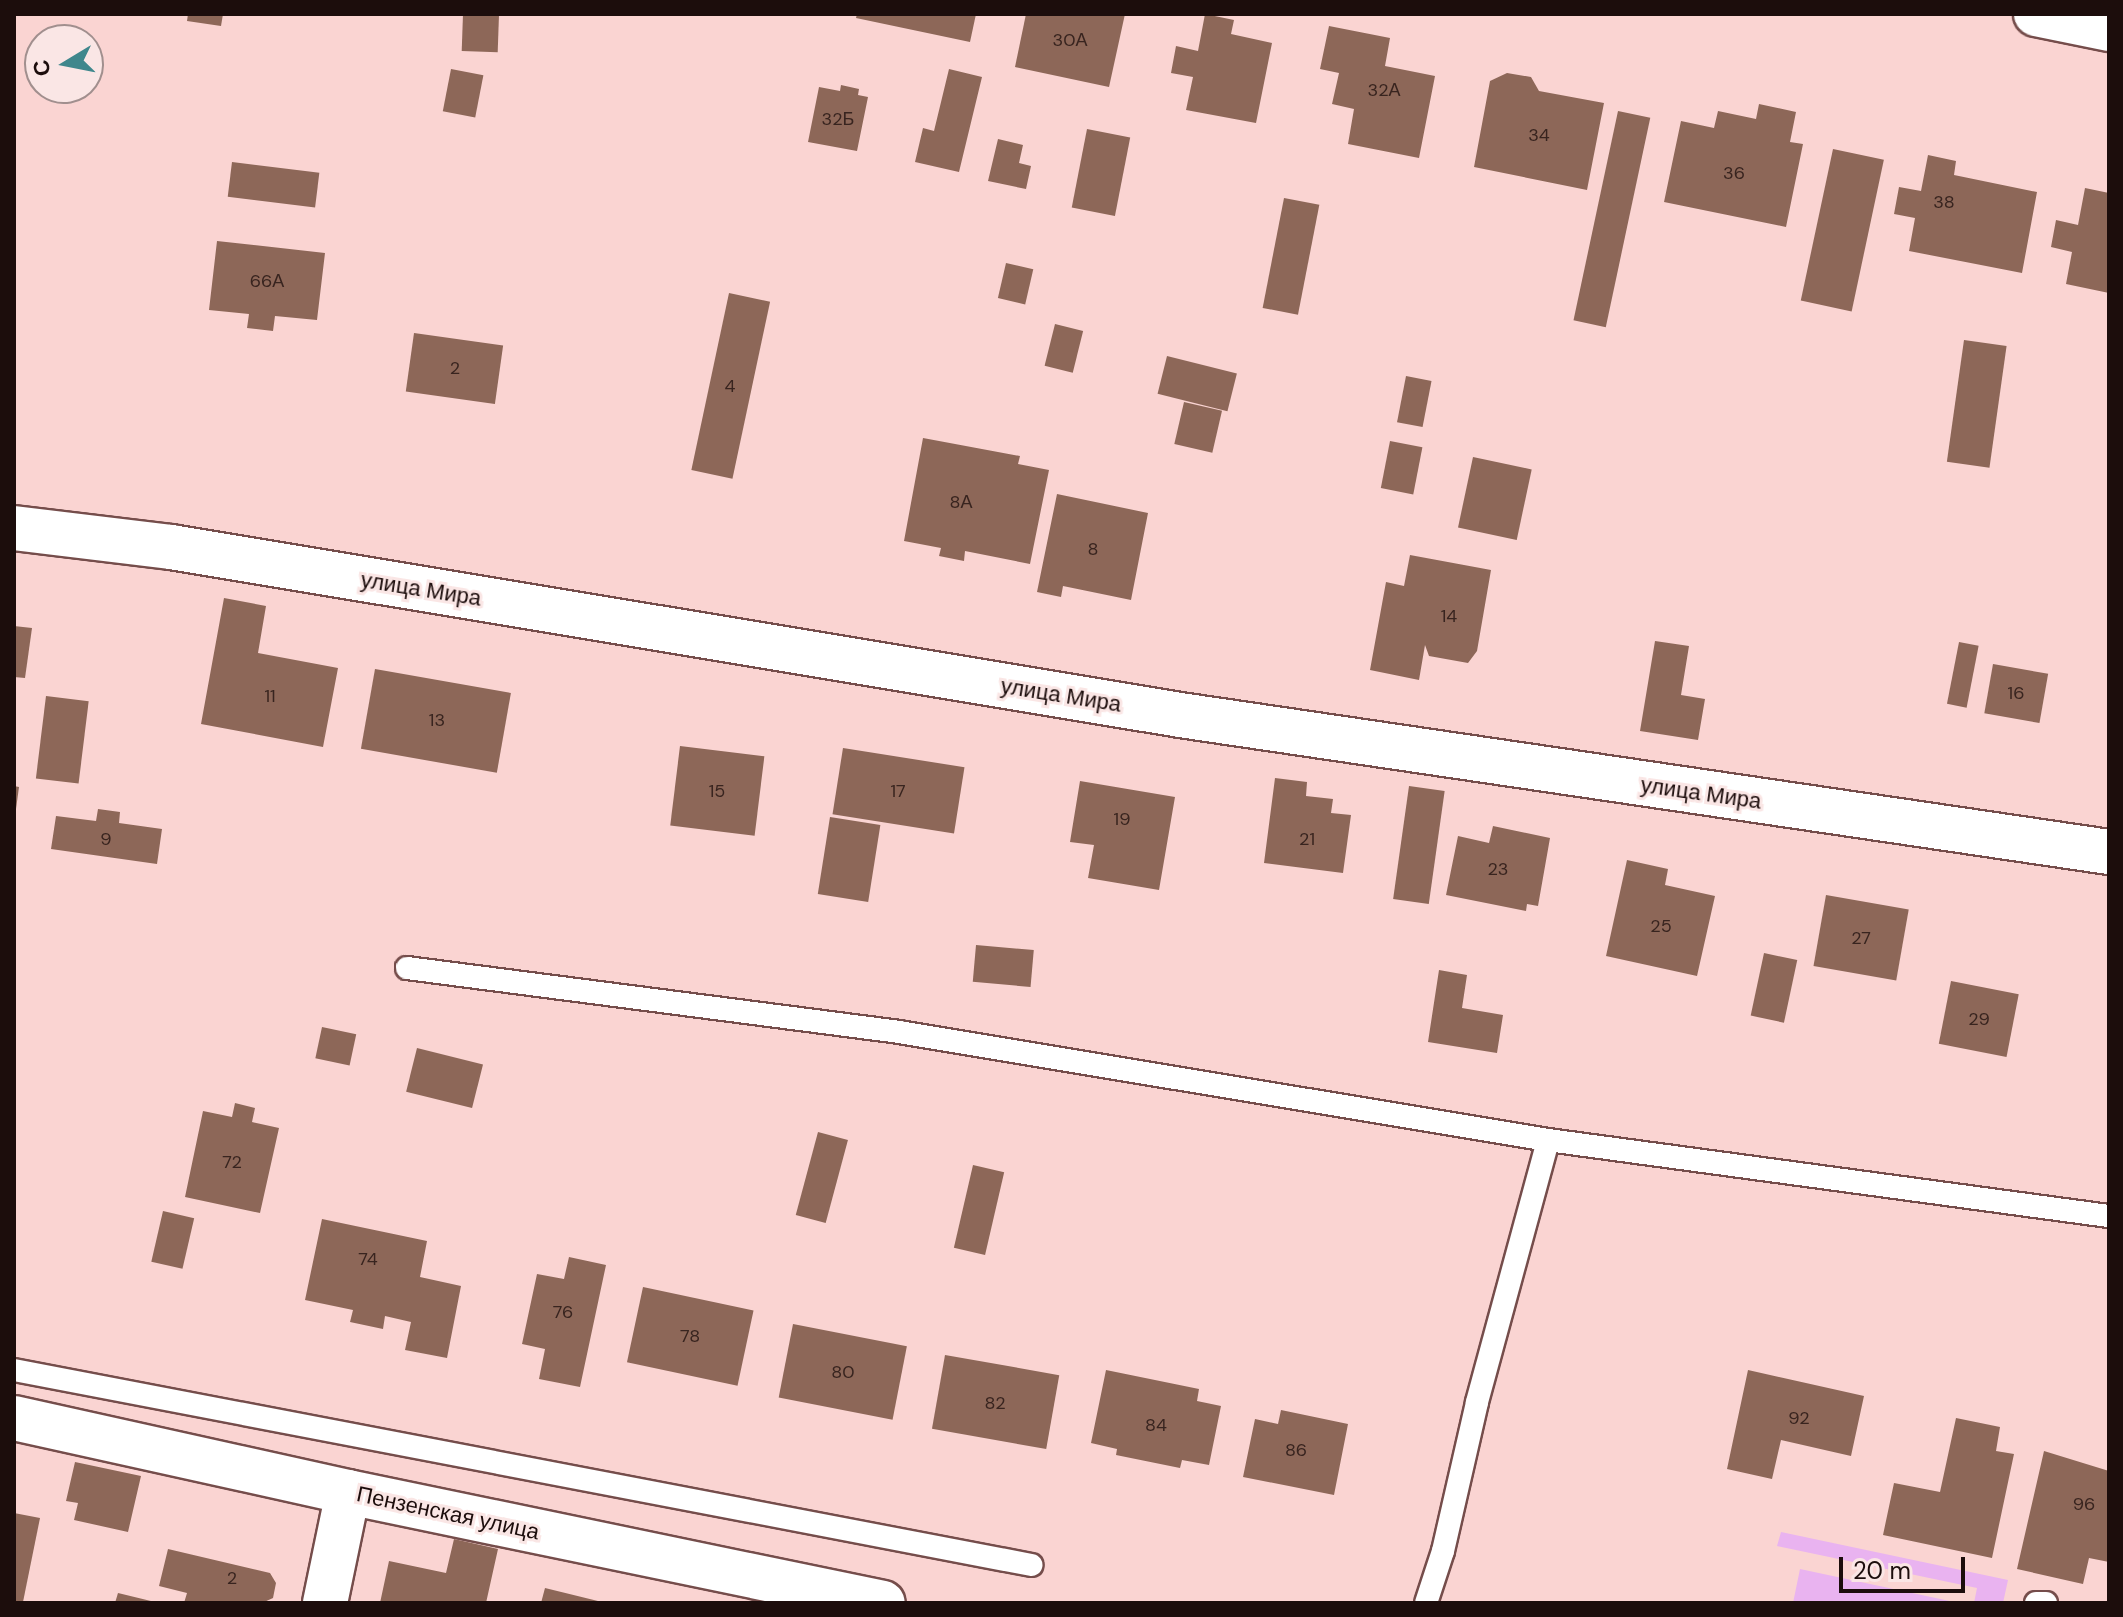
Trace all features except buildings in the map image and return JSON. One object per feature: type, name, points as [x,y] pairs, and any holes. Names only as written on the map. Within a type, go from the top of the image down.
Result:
[{"type":"street","points":[[2036,14],[2109,29]]},
{"type":"street","name":"улица Мира","points":[[14,528],[171,547],[1180,715],[2109,852]]},
{"type":"street","name":"Пензенская улица","points":[[14,1418],[348,1492],[883,1603]]},
{"type":"street","points":[[325,1603],[348,1492]]},
{"type":"lane","points":[[407,968],[899,1032],[1548,1140],[2109,1216]]},
{"type":"lane","points":[[1426,1603],[1443,1551],[1477,1402],[1548,1140]]},
{"type":"lane","points":[[14,1370],[1031,1565]]},
{"type":"lane","points":[[2036,1603],[2046,1603]]},
{"type":"shaded area","points":[[1781,1532],[2008,1580],[2003,1603],[1974,1603],[1977,1588],[1777,1546]]},
{"type":"shaded area","points":[[1800,1569],[1959,1603],[1793,1603]]}]
